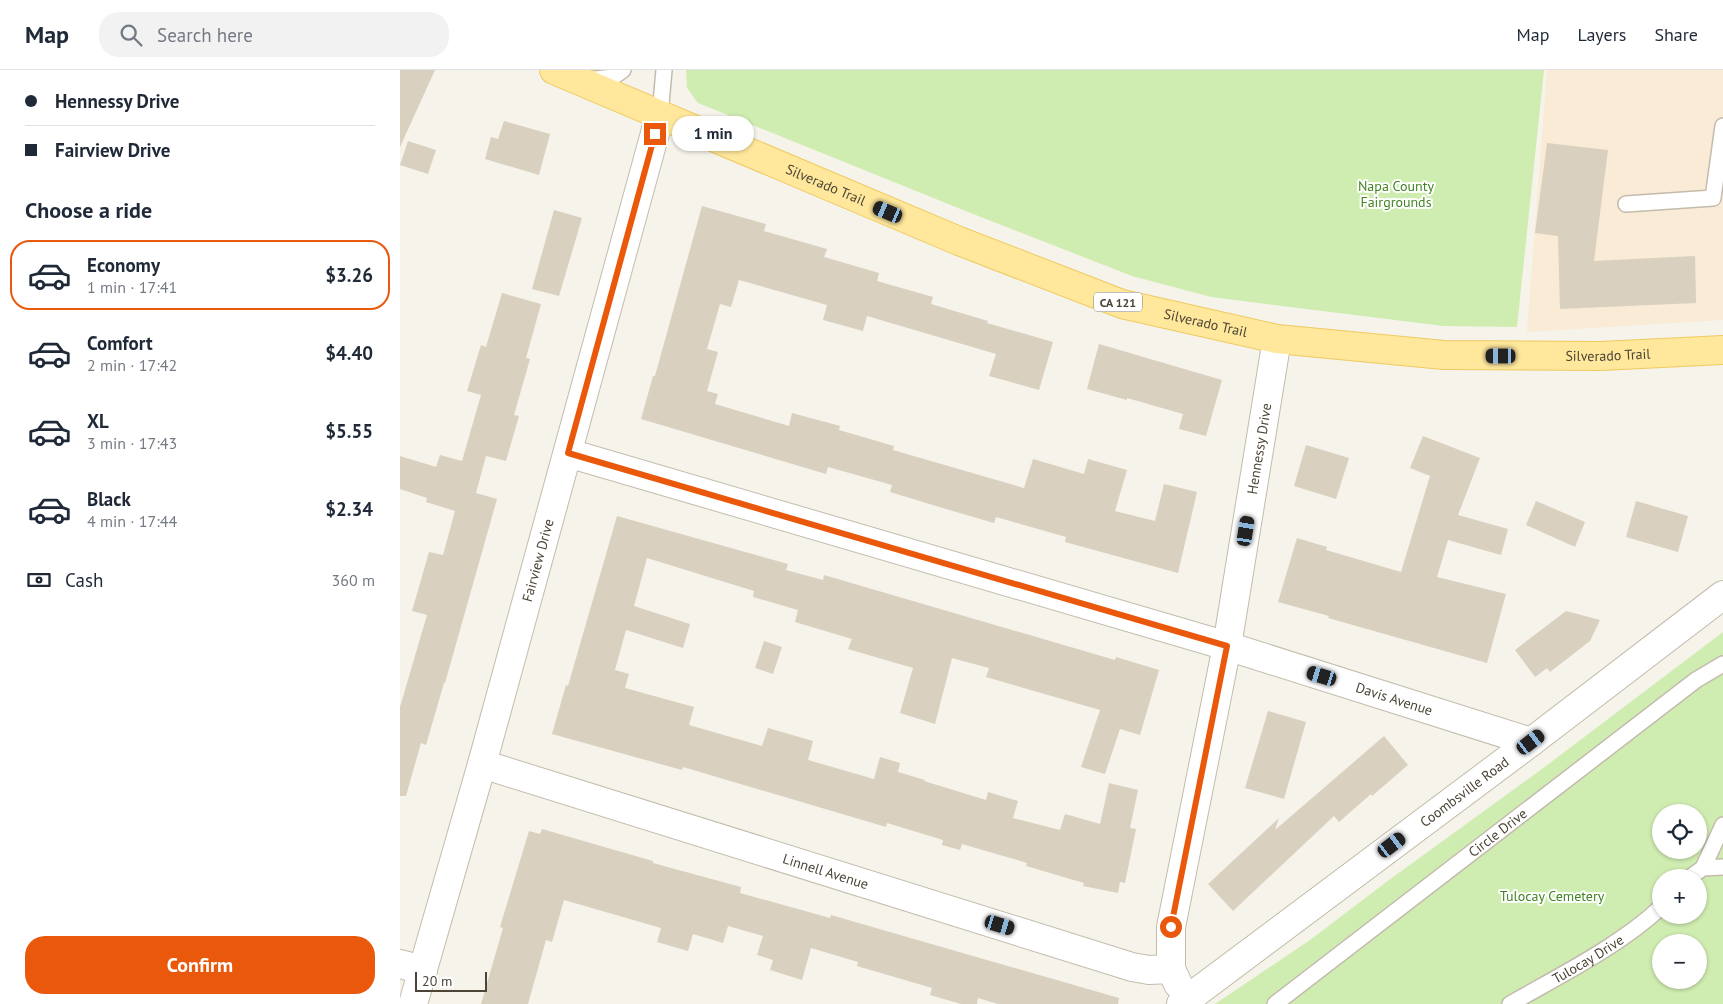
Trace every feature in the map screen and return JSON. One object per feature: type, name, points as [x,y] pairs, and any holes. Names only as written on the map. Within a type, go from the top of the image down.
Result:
[{"type":"main road","name":"Silverado Trail","points":[[554,70],[959,241],[1122,304],[1277,339],[1444,355],[1601,356],[1723,350]]},
{"type":"street","name":"Fairview Drive","points":[[413,1004],[411,967],[482,764],[660,115]]},
{"type":"street","name":"Hennessy Drive","points":[[1183,1002],[1171,968],[1171,927],[1227,646],[1277,339]]},
{"type":"street","name":"Davis Avenue","points":[[568,453],[1227,646],[1531,742]]},
{"type":"street","name":"Coombsville Road","points":[[1183,1002],[1531,742],[1721,603]]},
{"type":"street","name":"Linnell Avenue","points":[[482,764],[1132,966],[1149,970],[1171,968]]},
{"type":"lane","points":[[578,80],[613,77],[623,70]]},
{"type":"lane","points":[[660,115],[664,70]]},
{"type":"lane","points":[[1626,204],[1713,198],[1723,126]]},
{"type":"lane","name":"Circle Drive","points":[[1275,1004],[1696,680],[1723,664]]},
{"type":"lane","points":[[1723,825],[1703,868],[1723,867]]},
{"type":"lane","name":"Tulocay Drive","points":[[1510,1004],[1584,962],[1652,915]]},
{"type":"shaded area","points":[[1547,70],[1723,70],[1723,320],[1527,332]]},
{"type":"green space","name":"Napa County Fairgrounds","points":[[686,70],[1544,70],[1517,327],[1443,326],[1211,297],[1132,276],[698,103],[687,88]]},
{"type":"green space","name":"Tulocay Cemetery","points":[[1723,632],[1723,1004],[1215,1004],[1310,940],[1542,769]]},
{"type":"building","points":[[400,70],[435,70],[400,147]]},
{"type":"building","points":[[504,121],[550,134],[539,175],[485,159],[491,137],[498,139]]},
{"type":"building","points":[[408,141],[436,150],[428,174],[400,165]]},
{"type":"building","points":[[1547,143],[1608,150],[1594,261],[1695,256],[1696,303],[1560,309],[1558,236],[1535,233]]},
{"type":"building","points":[[702,206],[766,224],[764,231],[827,249],[824,257],[879,273],[877,281],[933,297],[931,304],[1053,342],[1039,390],[989,376],[996,354],[867,316],[863,331],[823,320],[827,305],[739,280],[731,307],[720,304],[707,349],[718,352],[707,391],[718,394],[715,404],[789,426],[792,413],[840,426],[839,430],[894,446],[893,450],[1024,488],[1033,459],[1084,474],[1088,459],[1127,470],[1115,511],[1155,521],[1164,484],[1197,492],[1178,573],[1065,542],[1066,537],[996,517],[994,523],[890,492],[892,485],[828,467],[826,474],[641,419],[653,376],[655,376]]},
{"type":"building","points":[[554,210],[582,218],[559,296],[532,289]]},
{"type":"building","points":[[502,293],[541,304],[526,358],[530,359],[514,415],[519,416],[506,461],[486,456],[476,493],[497,499],[426,745],[421,743],[406,796],[400,796],[400,707],[427,615],[412,611],[429,552],[443,555],[455,511],[426,502],[427,498],[400,489],[400,456],[436,467],[440,455],[462,461],[481,395],[467,391],[481,345],[486,347]]},
{"type":"building","points":[[1099,344],[1222,380],[1206,436],[1179,429],[1183,414],[1087,389]]},
{"type":"building","points":[[1423,436],[1480,458],[1458,515],[1508,529],[1501,555],[1448,540],[1437,577],[1506,594],[1487,663],[1278,602],[1297,538],[1327,547],[1326,550],[1401,572],[1430,476],[1410,468]]},
{"type":"building","points":[[1306,445],[1349,458],[1336,499],[1294,486]]},
{"type":"building","points":[[1536,501],[1585,522],[1575,547],[1526,525]]},
{"type":"building","points":[[1636,501],[1688,516],[1678,552],[1626,537]]},
{"type":"building","points":[[617,516],[788,564],[786,570],[823,580],[824,575],[1115,660],[1116,657],[1159,670],[1140,735],[1120,729],[1105,774],[1081,767],[1100,710],[986,677],[989,668],[952,658],[935,724],[900,713],[913,668],[848,649],[852,639],[795,622],[798,610],[753,597],[754,591],[647,558],[634,606],[690,624],[683,648],[626,630],[615,670],[629,674],[625,688],[694,707],[689,725],[762,746],[768,728],[813,741],[808,760],[874,779],[880,757],[900,763],[898,772],[924,781],[986,800],[988,792],[1018,801],[1013,818],[1060,830],[1065,814],[1100,824],[1109,783],[1138,790],[1130,828],[1136,829],[1125,883],[1120,882],[1118,893],[1083,886],[1084,883],[1026,866],[1027,863],[962,844],[960,850],[942,845],[943,840],[887,823],[886,827],[683,767],[682,770],[552,734],[566,685],[568,686]]},
{"type":"building","points":[[1566,611],[1600,620],[1590,641],[1550,672],[1547,668],[1535,677],[1515,650]]},
{"type":"building","points":[[764,641],[782,647],[773,674],[755,668]]},
{"type":"building","points":[[1268,711],[1306,722],[1284,799],[1245,788]]},
{"type":"building","points":[[1384,736],[1408,765],[1339,822],[1334,816],[1233,911],[1208,884],[1279,818],[1275,830]]},
{"type":"building","points":[[542,829],[653,861],[653,863],[741,887],[740,893],[830,918],[831,915],[1119,998],[1118,1004],[998,1004],[978,998],[977,1004],[961,1004],[930,995],[932,988],[857,966],[858,962],[811,948],[802,980],[770,970],[773,960],[757,955],[763,936],[728,926],[723,943],[693,934],[688,951],[657,942],[661,928],[564,900],[552,942],[546,940],[528,1004],[481,1004],[503,928],[500,927],[529,831],[540,834]]},
{"type":"route","points":[[655,134],[568,453],[1227,646],[1171,927]]}]
